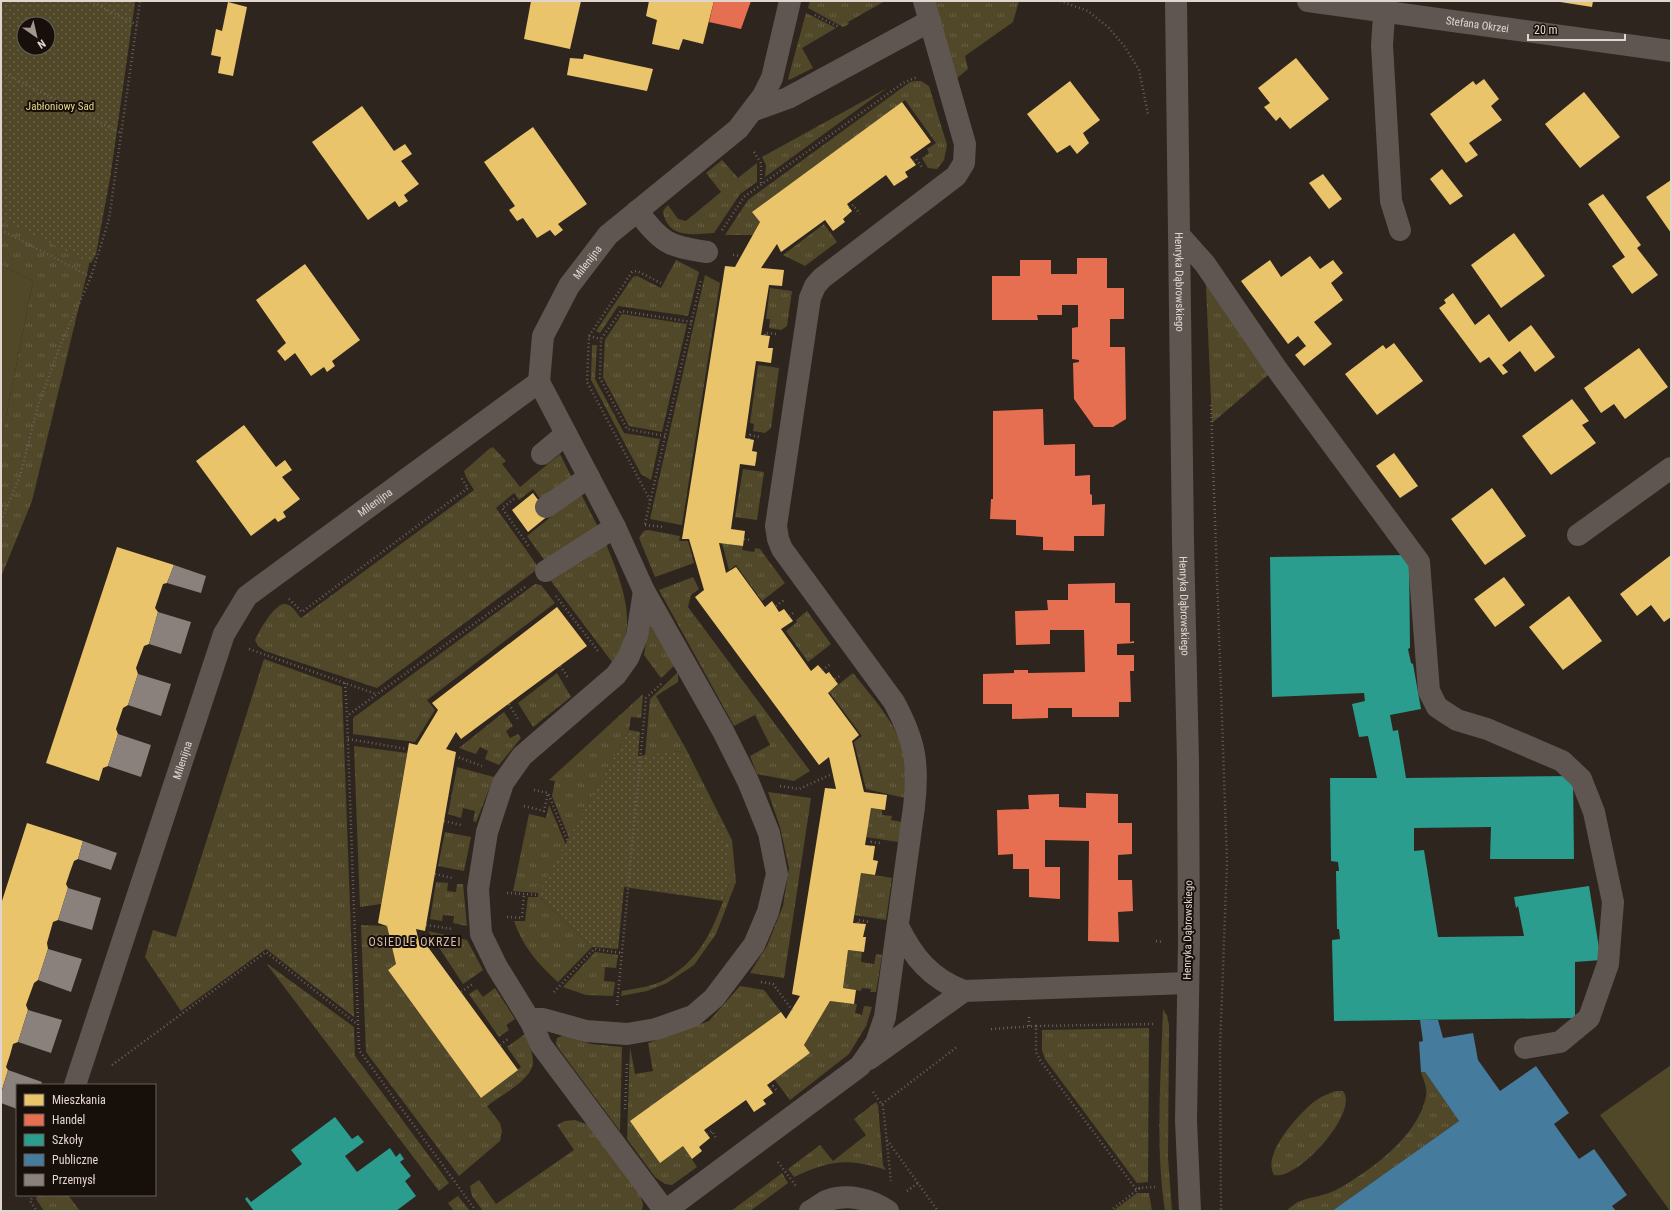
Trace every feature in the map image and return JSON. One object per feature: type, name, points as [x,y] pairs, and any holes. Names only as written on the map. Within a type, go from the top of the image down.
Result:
[{"type":"street","name":"Milenijna","points":[[75,1084],[224,634],[247,596],[539,382],[543,336],[569,286],[608,235],[738,129],[763,96],[772,78],[790,1]]},
{"type":"street","name":"Henryka Dąbrowskiego","points":[[1176,1],[1183,550],[1188,762],[1190,942],[1186,1120],[1190,1211]]},
{"type":"street","name":"Stefana Okrzei","points":[[1308,1],[1385,6],[1671,51]]},
{"type":"street","points":[[1385,6],[1382,45],[1392,201],[1400,230]]},
{"type":"street","points":[[752,111],[788,98],[927,11],[965,144],[964,163],[956,176],[822,278],[810,298],[776,526],[778,539],[782,548],[894,702],[907,726],[916,756],[917,780],[885,1017],[876,1043],[858,1068]]},
{"type":"street","points":[[637,211],[664,241],[677,248],[707,252]]},
{"type":"street","points":[[1180,236],[1205,264],[1276,368],[1420,562],[1429,691],[1437,707],[1457,720],[1487,729],[1562,762],[1581,779],[1594,812],[1613,902],[1608,964],[1588,1018],[1560,1042],[1525,1048]]},
{"type":"street","points":[[529,1019],[543,1019],[586,1031],[621,1034],[656,1029],[693,1016],[714,998],[731,978],[754,946],[768,912],[777,874],[769,833],[748,781],[723,731],[644,590],[615,527],[539,382]]},
{"type":"street","points":[[542,454],[566,434]]},
{"type":"street","points":[[1578,535],[1671,468]]},
{"type":"street","points":[[546,507],[589,477]]},
{"type":"street","points":[[543,573],[615,527]]},
{"type":"street","points":[[644,590],[637,636],[628,658],[616,675],[522,756],[502,783],[486,832],[478,883],[481,934],[497,967],[529,1019],[541,1045],[666,1211],[964,991]]},
{"type":"street","points":[[898,926],[908,947],[933,974],[947,985],[964,991],[1188,983]]},
{"type":"street","points":[[812,1210],[827,1201],[849,1197],[872,1201],[888,1211]]},
{"type":"path","points":[[90,1],[136,25]]},
{"type":"path","points":[[1,521],[20,476],[38,406],[60,346],[90,277],[109,219],[140,1]]},
{"type":"path","points":[[1060,1],[1088,11],[1109,28],[1126,47],[1139,70],[1149,120],[1177,116]]},
{"type":"path","points":[[1,72],[121,133]]},
{"type":"path","points":[[761,170],[761,185]]},
{"type":"path","points":[[1,230],[90,277]]},
{"type":"path","points":[[650,500],[588,382],[589,336],[632,272],[637,271],[661,283]]},
{"type":"path","points":[[665,436],[627,429],[600,378],[602,339],[621,310],[692,322]]},
{"type":"path","points":[[589,336],[602,339]]},
{"type":"path","points":[[1211,399],[1227,862],[1220,1048],[1221,1211]]},
{"type":"path","points":[[288,598],[294,602],[302,612],[468,488],[458,471]]},
{"type":"path","points":[[514,499],[502,508],[543,573],[616,675]]},
{"type":"path","points":[[347,716],[543,573]]},
{"type":"path","points":[[222,640],[377,694]]},
{"type":"path","points":[[250,644],[252,650]]},
{"type":"path","points":[[625,1110],[621,1034],[622,953],[646,698],[684,662]]},
{"type":"path","points":[[345,683],[359,1050],[476,1211]]},
{"type":"path","points":[[348,739],[407,749]]},
{"type":"path","points":[[748,781],[800,789],[832,774]]},
{"type":"path","points":[[502,783],[548,793],[568,842]]},
{"type":"path","points":[[529,1019],[594,949],[622,953]]},
{"type":"path","points":[[110,1067],[266,952],[358,1024]]},
{"type":"path","points":[[731,978],[773,984],[792,1010]]},
{"type":"path","points":[[991,1029],[1036,1026],[1155,1024]]},
{"type":"path","points":[[1036,1026],[1036,1052],[1040,1060],[1136,1189],[1155,1187]]},
{"type":"path","points":[[882,1104],[957,1047]]},
{"type":"path","points":[[858,1068],[882,1104],[892,1185]]},
{"type":"path","points":[[762,1140],[812,1210]]},
{"type":"path","points":[[886,1140],[938,1211]]},
{"type":"path","points":[[1110,1211],[1140,1188]]},
{"type":"path","points":[[33,1196],[30,1202],[36,1211]]},
{"type":"green space","name":"Jabłoniowy Sad","points":[[1,1],[135,1],[110,178],[32,501],[1,577],[1,442],[33,281],[1,265]]},
{"type":"green space","name":"Jabłoniowy Sad","points":[[1,1],[135,1],[110,178],[96,254],[91,263],[1,219]]},
{"type":"green space","points":[[810,1],[885,1],[848,22],[849,24],[843,27],[808,8]]},
{"type":"green space","points":[[933,1],[1019,1],[1013,22],[965,56],[968,69],[957,78]]},
{"type":"green space","points":[[806,13],[836,28],[802,48],[813,68],[789,80],[788,79]]},
{"type":"green space","points":[[921,81],[929,86],[947,145],[944,160],[937,169],[928,168],[922,158],[929,153],[927,149],[936,143],[905,100],[753,212],[760,222],[753,235],[725,235],[748,200],[910,82]]},
{"type":"green space","points":[[887,88],[765,177],[766,165],[762,157]]},
{"type":"green space","points":[[722,160],[738,178],[757,163],[757,182],[740,194],[714,233],[684,234],[672,228],[667,223],[663,214],[668,205],[678,219],[686,221],[721,192],[706,173]]},
{"type":"green space","points":[[824,224],[837,242],[805,266],[783,255]]},
{"type":"green space","points":[[676,260],[699,272],[688,316],[618,306],[600,333],[596,331],[633,277],[637,276],[661,288]]},
{"type":"green space","points":[[1205,264],[1276,368],[1212,423]]},
{"type":"green space","points":[[1,265],[33,281],[1,442]]},
{"type":"green space","points":[[705,275],[720,283],[682,525],[650,519]]},
{"type":"green space","points":[[770,288],[792,291],[787,326],[781,330],[769,328],[770,319],[766,319]]},
{"type":"green space","points":[[622,314],[687,324],[662,432],[629,426],[603,377],[605,340]]},
{"type":"green space","points":[[592,345],[597,345],[595,379],[624,433],[660,439],[651,480],[641,474],[591,380]]},
{"type":"green space","points":[[758,365],[779,368],[771,428],[765,433],[753,431],[754,424],[750,423]]},
{"type":"green space","points":[[493,447],[506,461],[502,464],[520,487],[560,454],[574,482],[543,503],[533,489],[519,500],[514,493],[496,508],[539,568],[377,688],[265,651],[258,646],[255,640],[257,636],[268,618],[281,605],[288,604],[301,618],[474,490],[464,471]]},
{"type":"green space","points":[[743,469],[764,472],[757,520],[735,517]]},
{"type":"green space","points":[[579,490],[598,527],[545,561],[527,536],[552,516],[549,510]]},
{"type":"green space","points":[[648,530],[680,536],[679,541],[688,541],[694,563],[655,577],[639,538],[644,531]]},
{"type":"green space","points":[[722,543],[743,546],[742,550],[754,552],[755,548],[760,549],[785,583],[762,601],[736,565],[729,570]]},
{"type":"green space","points":[[606,544],[616,568],[624,595],[627,622],[626,635],[622,647],[612,662],[551,581]]},
{"type":"green space","points":[[693,577],[699,589],[691,595],[688,607],[810,771],[794,781],[757,774],[750,756],[770,745],[755,715],[734,726],[659,590]]},
{"type":"green space","points":[[535,584],[541,585],[555,603],[427,700],[435,710],[415,742],[353,734],[353,718]]},
{"type":"green space","points":[[807,611],[831,644],[808,662],[786,631]]},
{"type":"green space","points":[[649,624],[654,625],[675,665],[661,678],[644,655]]},
{"type":"green space","points":[[264,659],[342,687],[354,1017],[266,949],[181,1011],[145,957],[153,930],[176,937]]},
{"type":"green space","points":[[678,672],[678,682],[656,696],[686,749],[732,840],[736,882],[716,934],[694,965],[667,983],[647,991],[621,996],[622,991],[650,986],[661,982],[679,970],[690,960],[700,949],[714,924],[730,882],[680,751],[645,756],[650,699]]},
{"type":"green space","points":[[557,673],[571,697],[533,727],[518,703]]},
{"type":"green space","points":[[853,673],[890,721],[901,743],[904,754],[906,776],[905,798],[866,789],[854,742],[862,736],[829,692]]},
{"type":"green space","points":[[643,694],[641,718],[631,717],[629,730],[569,838],[552,796],[555,781],[549,780]]},
{"type":"green space","points":[[504,712],[513,726],[506,731],[510,738],[518,734],[521,738],[499,765],[485,759],[488,751],[480,747],[476,754],[459,748]]},
{"type":"green space","points":[[629,730],[640,732],[638,756],[680,751],[726,841],[730,882],[723,901],[624,887],[618,949],[592,947],[538,895],[538,893]]},
{"type":"green space","points":[[354,746],[407,753],[381,904],[360,907]]},
{"type":"green space","points":[[457,767],[494,777],[476,822],[473,821],[475,811],[463,808],[461,818],[448,814]]},
{"type":"green space","points":[[768,792],[811,798],[784,978],[750,973],[767,946],[783,906],[789,868],[780,827]]},
{"type":"green space","points":[[549,805],[566,845],[538,893],[513,891],[529,814],[546,818]]},
{"type":"green space","points":[[871,808],[882,810],[882,815],[892,816],[891,820],[902,822],[898,842],[866,837]]},
{"type":"green space","points":[[445,832],[471,837],[464,871],[438,866]]},
{"type":"green space","points":[[861,873],[892,878],[886,920],[854,915]]},
{"type":"green space","points":[[436,882],[448,883],[447,891],[456,892],[457,884],[463,884],[467,926],[453,923],[454,916],[443,915],[442,921],[430,919]]},
{"type":"green space","points":[[538,895],[592,947],[558,982],[544,969],[532,954],[522,939],[514,921],[525,921],[528,897],[538,897]]},
{"type":"green space","points":[[361,925],[387,926],[396,964],[388,970],[481,1098],[521,1067],[507,1047],[525,1034],[532,1055],[532,1068],[528,1075],[515,1087],[487,1106],[500,1123],[502,1131],[500,1141],[459,1176],[366,1052]]},
{"type":"green space","points":[[428,931],[467,940],[483,970],[463,984]]},
{"type":"green space","points":[[848,950],[862,952],[861,962],[874,964],[876,954],[882,955],[876,992],[870,992],[871,989],[862,988],[861,991],[843,988]]},
{"type":"green space","points":[[595,952],[618,955],[616,968],[605,967],[604,981],[615,982],[613,996],[586,995],[563,987]]},
{"type":"green space","points":[[266,963],[354,1027],[355,1056],[449,1183],[439,1191]]},
{"type":"green space","points":[[740,986],[764,990],[781,1012],[683,1146],[697,1167],[672,1185],[665,1184],[655,1177],[627,1139],[630,1047],[635,1074],[653,1071],[648,1043],[709,1021]]},
{"type":"green space","points":[[495,988],[515,1019],[506,1025],[509,1030],[499,1037],[469,994],[477,989],[483,997]]},
{"type":"green space","points":[[830,1001],[857,1004],[855,1013],[862,1015],[864,1006],[872,1007],[866,1026],[849,1054],[790,1100],[774,1079],[810,1053],[804,1045]]},
{"type":"green space","points":[[1163,1009],[1167,1016],[1169,1025],[1168,1157],[1172,1211],[1165,1211],[1160,1161],[1159,1136]]},
{"type":"green space","points":[[1149,1028],[1148,1182],[1137,1183],[1045,1059],[1042,1050],[1042,1030]]},
{"type":"green space","points":[[564,1035],[591,1044],[622,1047],[620,1131],[559,1049],[556,1043],[557,1038]]},
{"type":"green space","points":[[1671,1065],[1671,1211],[1670,1211],[1600,1115]]},
{"type":"green space","points":[[1421,1072],[1425,1072],[1459,1121],[1332,1211],[1286,1211],[1298,1202],[1331,1192],[1349,1182],[1377,1163],[1403,1139],[1414,1125],[1426,1096],[1426,1087]]},
{"type":"green space","points":[[1336,1091],[1343,1091],[1346,1101],[1343,1113],[1335,1128],[1324,1143],[1297,1167],[1285,1174],[1274,1175],[1271,1167],[1272,1158],[1276,1148],[1289,1128],[1312,1103],[1321,1097]]},
{"type":"green space","points":[[876,1102],[878,1105],[883,1165],[886,1170],[850,1162],[829,1164],[794,1177],[788,1169],[820,1145],[833,1161],[866,1135],[854,1119]]},
{"type":"green space","points":[[575,1120],[591,1126],[639,1191],[643,1204],[642,1211],[483,1211],[472,1196],[470,1186],[479,1180],[496,1204],[574,1150],[557,1125],[565,1121]]},
{"type":"green space","points":[[782,1173],[788,1183],[750,1211],[731,1211]]},
{"type":"green space","points":[[1137,1193],[1149,1193],[1152,1211],[1113,1211]]},
{"type":"green space","points":[[38,1196],[69,1196],[80,1211],[44,1211],[36,1199]]},
{"type":"green space","points":[[458,1196],[470,1211],[454,1211],[448,1203]]},
{"type":"building: Mieszkania","points":[[531,1],[581,1],[570,49],[524,39]]},
{"type":"building: Mieszkania","points":[[649,1],[714,1],[703,44],[683,39],[679,50],[652,44],[657,20],[646,16]]},
{"type":"building: Mieszkania","points":[[1554,1],[1593,1],[1592,7]]},
{"type":"building: Mieszkania","points":[[228,2],[247,7],[233,76],[218,73],[221,57],[211,55],[216,29],[222,31]]},
{"type":"building: Mieszkania","points":[[584,54],[653,69],[647,91],[567,75],[570,58],[583,59]]},
{"type":"building: Mieszkania","points":[[1296,58],[1329,99],[1290,129],[1280,117],[1276,121],[1264,107],[1270,103],[1258,88]]},
{"type":"building: Mieszkania","points":[[1484,79],[1499,99],[1491,106],[1502,120],[1469,143],[1478,155],[1466,163],[1430,114],[1473,81],[1476,85]]},
{"type":"building: Mieszkania","points":[[1070,81],[1100,120],[1083,133],[1089,143],[1077,154],[1070,145],[1057,153],[1027,114]]},
{"type":"building: Mieszkania","points":[[1584,92],[1620,137],[1580,168],[1545,124]]},
{"type":"building: Mieszkania","points":[[902,102],[931,142],[910,157],[916,165],[905,172],[908,177],[894,186],[886,175],[847,204],[852,211],[843,219],[845,222],[833,231],[825,220],[781,252],[777,244],[761,268],[784,270],[782,286],[769,285],[761,335],[770,336],[768,348],[773,348],[771,363],[756,361],[745,438],[754,440],[752,451],[757,452],[755,466],[740,464],[731,529],[745,531],[743,546],[719,543],[726,573],[736,567],[765,607],[772,601],[779,612],[784,609],[793,621],[781,629],[811,671],[818,665],[826,674],[829,672],[838,684],[828,693],[859,735],[852,741],[864,792],[887,795],[885,810],[871,808],[865,845],[875,846],[873,860],[878,861],[875,875],[861,873],[853,923],[866,924],[863,937],[866,937],[864,952],[848,950],[843,988],[856,990],[854,1004],[830,1001],[804,1045],[810,1053],[767,1085],[773,1093],[763,1100],[766,1104],[754,1112],[746,1100],[704,1130],[710,1138],[699,1147],[702,1151],[692,1159],[683,1146],[660,1163],[630,1121],[781,1012],[786,1019],[800,996],[792,994],[825,788],[836,789],[829,757],[819,765],[695,597],[704,590],[689,539],[682,539],[725,266],[735,267],[760,222],[752,212]]},
{"type":"building: Mieszkania","points":[[362,106],[394,151],[405,144],[412,154],[401,161],[419,184],[404,195],[408,201],[399,207],[395,201],[368,220],[312,142]]},
{"type":"building: Mieszkania","points":[[533,127],[587,204],[558,224],[563,230],[555,236],[550,230],[537,238],[523,218],[517,221],[509,210],[515,206],[484,162]]},
{"type":"building: Mieszkania","points":[[1442,169],[1463,196],[1450,205],[1430,179]]},
{"type":"building: Mieszkania","points":[[1323,174],[1342,199],[1329,209],[1309,183]]},
{"type":"building: Mieszkania","points":[[1671,180],[1671,233],[1646,197]]},
{"type":"building: Mieszkania","points":[[1603,194],[1641,245],[1637,248],[1658,275],[1632,294],[1612,266],[1625,257],[1588,204]]},
{"type":"building: Mieszkania","points":[[1514,233],[1545,276],[1501,308],[1471,265]]},
{"type":"building: Mieszkania","points":[[1310,256],[1320,269],[1333,260],[1343,273],[1331,283],[1343,300],[1314,322],[1332,344],[1304,366],[1295,355],[1306,346],[1298,336],[1288,344],[1241,281],[1270,260],[1281,277]]},
{"type":"building: Mieszkania","points":[[305,264],[360,340],[332,361],[335,366],[327,372],[324,367],[311,376],[295,353],[285,361],[277,351],[286,343],[256,300]]},
{"type":"building: Mieszkania","points":[[1453,293],[1475,325],[1489,314],[1509,342],[1531,325],[1555,357],[1535,372],[1520,351],[1502,365],[1508,372],[1503,375],[1489,357],[1480,363],[1439,308],[1446,303],[1444,300]]},
{"type":"building: Mieszkania","points":[[1394,343],[1423,381],[1377,415],[1345,374],[1383,345],[1386,349]]},
{"type":"building: Mieszkania","points":[[1639,348],[1668,387],[1625,419],[1614,404],[1601,413],[1584,388]]},
{"type":"building: Mieszkania","points":[[1572,399],[1589,421],[1582,425],[1596,443],[1551,475],[1522,436]]},
{"type":"building: Mieszkania","points":[[244,425],[276,467],[285,460],[292,470],[282,477],[300,499],[283,512],[286,517],[278,522],[275,518],[251,536],[196,461]]},
{"type":"building: Mieszkania","points":[[1394,453],[1418,486],[1400,498],[1376,466]]},
{"type":"building: Mieszkania","points":[[1492,488],[1526,536],[1485,565],[1451,519]]},
{"type":"building: Mieszkania","points":[[533,493],[549,515],[528,532],[512,510]]},
{"type":"building: Mieszkania","points":[[117,547],[174,565],[167,583],[163,584],[155,608],[158,612],[149,644],[144,646],[136,668],[138,674],[128,705],[123,708],[116,729],[118,734],[108,766],[103,768],[99,781],[46,763]]},
{"type":"building: Mieszkania","points":[[1671,555],[1671,617],[1664,622],[1651,605],[1637,616],[1620,594]]},
{"type":"building: Mieszkania","points":[[1504,577],[1525,605],[1495,627],[1474,599]]},
{"type":"building: Mieszkania","points":[[1569,596],[1602,641],[1563,670],[1529,627]]},
{"type":"building: Mieszkania","points":[[557,607],[587,646],[461,739],[456,732],[446,749],[456,752],[425,931],[416,929],[420,947],[425,943],[518,1070],[481,1098],[388,970],[396,964],[387,926],[378,923],[409,743],[417,745],[438,710],[432,703]]},
{"type":"building: Mieszkania","points":[[27,823],[83,841],[78,859],[74,861],[66,884],[68,888],[58,920],[53,922],[47,943],[48,949],[38,980],[34,983],[26,1005],[28,1010],[18,1042],[13,1044],[6,1067],[8,1070],[1,1093],[1,904]]},
{"type":"building: Handel","points":[[714,1],[751,1],[741,29],[709,22]]},
{"type":"building: Handel","points":[[1077,258],[1107,258],[1107,288],[1124,288],[1124,319],[1110,319],[1110,347],[1125,347],[1126,419],[1113,427],[1094,427],[1074,399],[1073,363],[1079,362],[1079,360],[1072,359],[1072,328],[1078,327],[1078,305],[1062,305],[1062,315],[1037,315],[1038,320],[992,320],[992,276],[1020,276],[1020,260],[1051,260],[1051,274],[1077,274]]},
{"type":"building: Handel","points":[[1043,409],[1044,445],[1075,444],[1075,476],[1090,475],[1090,494],[1092,495],[1092,505],[1105,504],[1104,536],[1074,536],[1074,551],[1043,550],[1043,537],[1016,535],[1016,520],[990,519],[991,499],[993,499],[993,411]]},
{"type":"building: Handel","points":[[1115,583],[1115,603],[1130,603],[1130,642],[1134,641],[1134,643],[1117,644],[1117,655],[1134,655],[1134,671],[1130,671],[1131,702],[1119,702],[1119,717],[1072,717],[1072,708],[1048,708],[1048,718],[1012,719],[1012,704],[983,704],[983,674],[1014,673],[1014,670],[1028,670],[1028,673],[1085,672],[1084,630],[1050,630],[1050,644],[1016,645],[1015,611],[1048,610],[1047,600],[1068,600],[1068,584]]},
{"type":"building: Handel","points":[[1086,793],[1118,794],[1118,823],[1132,823],[1132,854],[1118,855],[1118,880],[1132,880],[1133,911],[1118,912],[1119,942],[1088,941],[1089,841],[1045,840],[1045,867],[1060,867],[1060,899],[1029,897],[1029,869],[1013,869],[1013,854],[998,855],[997,810],[1029,809],[1028,795],[1059,794],[1059,807],[1086,808]]},
{"type":"building: Szkoły","points":[[1409,555],[1410,648],[1408,649],[1411,663],[1413,664],[1421,709],[1390,715],[1393,731],[1398,730],[1406,778],[1573,776],[1574,859],[1490,859],[1491,827],[1414,828],[1414,851],[1424,850],[1438,937],[1524,936],[1518,906],[1516,908],[1514,897],[1589,886],[1601,960],[1575,962],[1575,1018],[1334,1021],[1332,940],[1340,939],[1339,929],[1337,929],[1336,871],[1339,871],[1338,862],[1331,861],[1330,778],[1377,778],[1368,736],[1359,737],[1352,704],[1365,701],[1364,693],[1272,697],[1270,557]]},
{"type":"building: Szkoły","points":[[335,1117],[352,1139],[358,1135],[364,1142],[345,1156],[357,1172],[390,1148],[396,1157],[400,1153],[404,1159],[400,1162],[411,1176],[405,1181],[416,1196],[396,1211],[254,1211],[245,1199],[247,1197],[251,1202],[302,1164],[291,1150]]},
{"type":"building: Publiczne","points":[[1420,1020],[1438,1020],[1443,1038],[1473,1033],[1478,1060],[1500,1091],[1536,1066],[1569,1113],[1554,1124],[1579,1159],[1594,1149],[1627,1195],[1612,1206],[1616,1211],[1332,1211],[1459,1121],[1425,1072],[1421,1072],[1419,1042],[1423,1041]]},
{"type":"building: Przemysł","points":[[174,565],[206,576],[201,593],[167,583]]},
{"type":"building: Przemysł","points":[[158,612],[191,622],[181,654],[149,644]]},
{"type":"building: Przemysł","points":[[138,674],[171,684],[161,716],[128,705]]},
{"type":"building: Przemysł","points":[[118,734],[151,745],[141,777],[108,766]]},
{"type":"building: Przemysł","points":[[83,841],[117,853],[111,870],[78,859]]},
{"type":"building: Przemysł","points":[[68,888],[101,898],[92,930],[58,920]]},
{"type":"building: Przemysł","points":[[48,949],[82,959],[71,992],[38,980]]},
{"type":"building: Przemysł","points":[[28,1010],[62,1020],[51,1053],[18,1042]]},
{"type":"building: Przemysł","points":[[8,1070],[42,1082],[41,1084],[16,1084],[16,1109],[1,1103],[1,1094]]},
{"type":"district","name":"OSIEDLE OKRZEI","points":[[415,942]]}]
